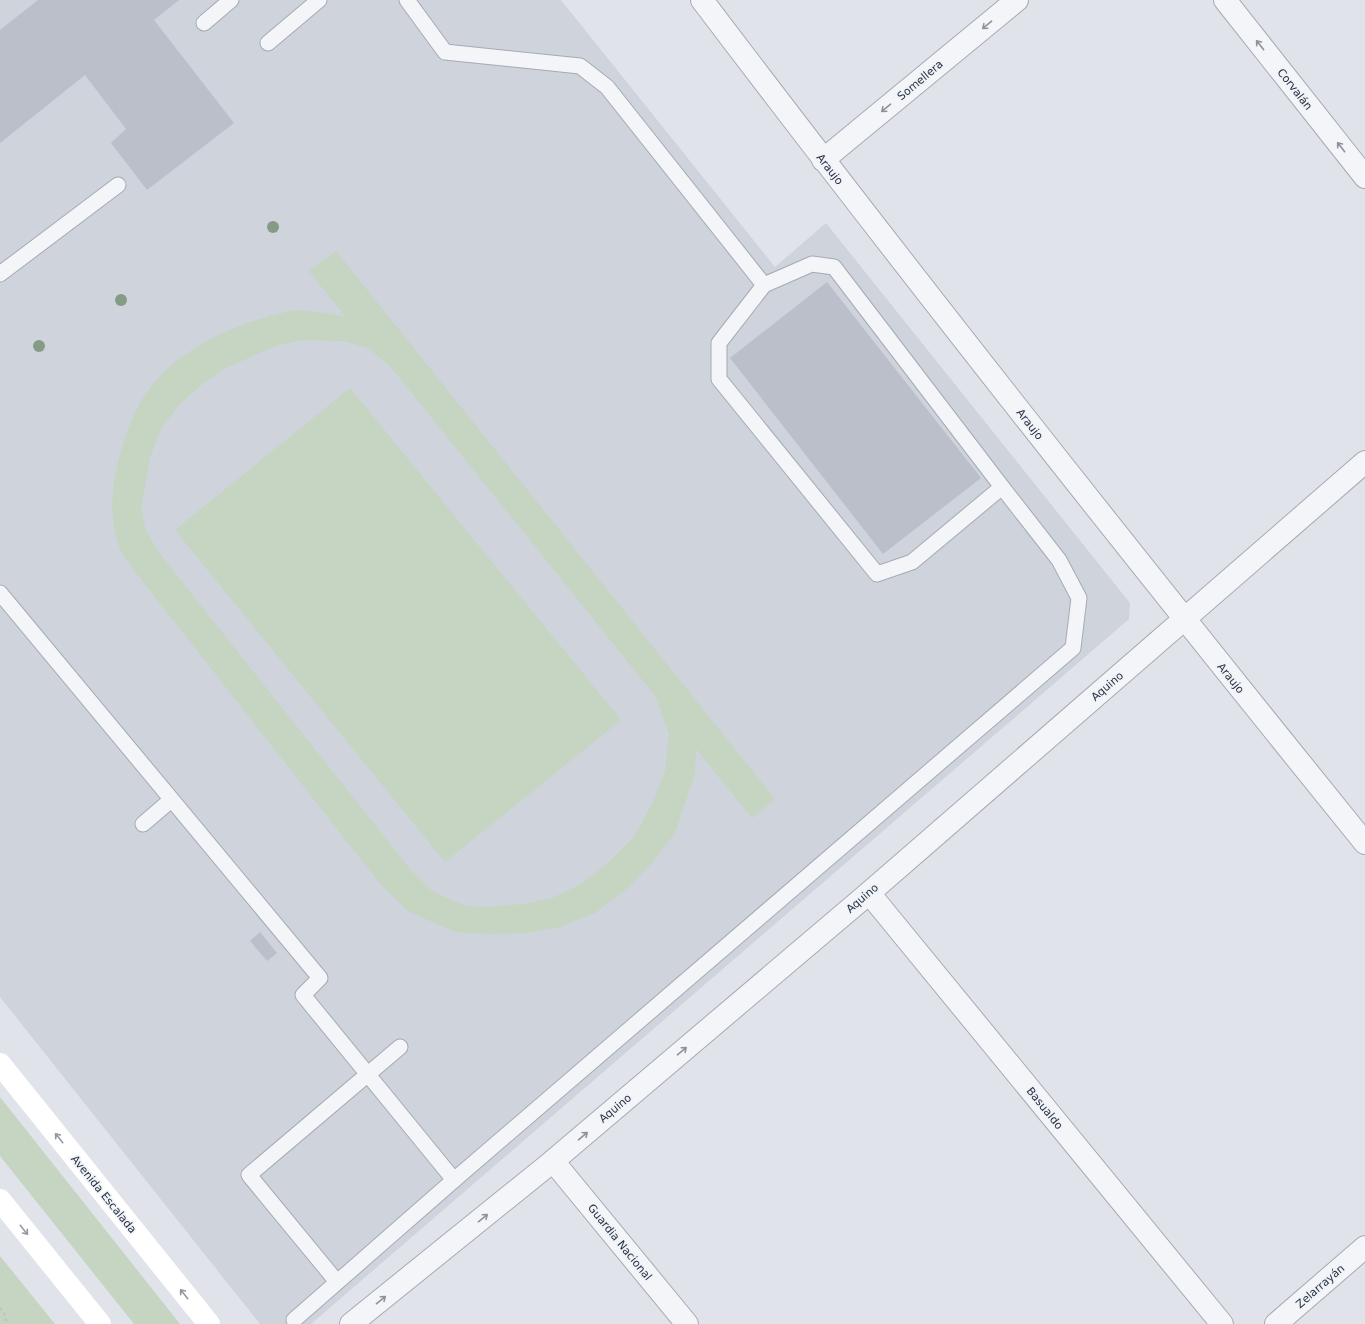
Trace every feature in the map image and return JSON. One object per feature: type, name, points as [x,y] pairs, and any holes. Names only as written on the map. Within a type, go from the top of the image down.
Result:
[{"type":"main road","name":"Avenida Escalada","points":[[0,1064],[209,1324]]},
{"type":"main road","points":[[0,1200],[100,1324]]},
{"type":"street","name":"Araujo","points":[[702,0],[823,160],[1184,620],[1365,843]]},
{"type":"street","name":"Somellera","points":[[823,160],[1017,0]]},
{"type":"street","name":"Corvalán","points":[[1225,0],[1365,177]]},
{"type":"street","name":"Aquino","points":[[351,1324],[554,1161],[869,893],[1365,462]]},
{"type":"street","name":"Basualdo","points":[[869,893],[1222,1324]]},
{"type":"street","name":"Guardia Nacional","points":[[554,1161],[686,1324]]},
{"type":"street","name":"Zelarrayán","points":[[1276,1324],[1365,1247]]},
{"type":"lane","points":[[204,23],[231,0]]},
{"type":"lane","points":[[268,43],[319,0]]},
{"type":"lane","points":[[407,0],[445,52],[580,66],[606,87],[764,285]]},
{"type":"lane","points":[[0,274],[118,185]]},
{"type":"lane","points":[[294,1320],[454,1180],[1073,648],[1079,598],[1059,560],[834,267],[812,264],[764,285],[719,343],[719,379],[877,574],[912,562],[1002,487]]},
{"type":"lane","points":[[0,593],[320,978],[303,995],[454,1180]]},
{"type":"lane","points":[[142,824],[171,800]]},
{"type":"lane","points":[[337,1282],[249,1175],[400,1047]]},
{"type":"path","points":[[0,1308],[4,1314],[7,1324]]},
{"type":"shaded area","points":[[0,0],[561,0],[775,267],[826,223],[1130,603],[1129,619],[311,1324],[260,1324],[0,997]]},
{"type":"green space","points":[[336,251],[775,799],[752,818],[696,749],[695,774],[675,833],[652,863],[628,888],[595,913],[560,927],[525,933],[489,934],[455,932],[408,911],[381,885],[133,569],[121,551],[114,527],[112,504],[114,481],[128,430],[140,403],[164,372],[196,347],[214,337],[270,316],[291,311],[311,311],[345,316],[309,271]],"holes":[[[302,340],[343,341],[368,348],[390,366],[656,697],[669,734],[665,771],[653,802],[634,837],[608,863],[581,884],[552,898],[523,904],[488,907],[465,906],[432,891],[410,869],[160,554],[146,531],[141,509],[150,457],[161,429],[178,406],[200,386],[222,370],[275,346]]]},
{"type":"green space","points":[[350,388],[621,720],[445,862],[175,530]]},
{"type":"green space","points":[[0,1097],[180,1324],[134,1324],[0,1156]]},
{"type":"green space","points":[[0,1256],[55,1324],[0,1324]]},
{"type":"building","points":[[38,0],[179,0],[154,20],[234,123],[147,190],[111,143],[126,129],[85,75],[0,143],[0,30]]},
{"type":"building","points":[[827,282],[981,478],[883,554],[730,358]]},
{"type":"building","points":[[260,932],[277,953],[267,961],[250,941]]}]
